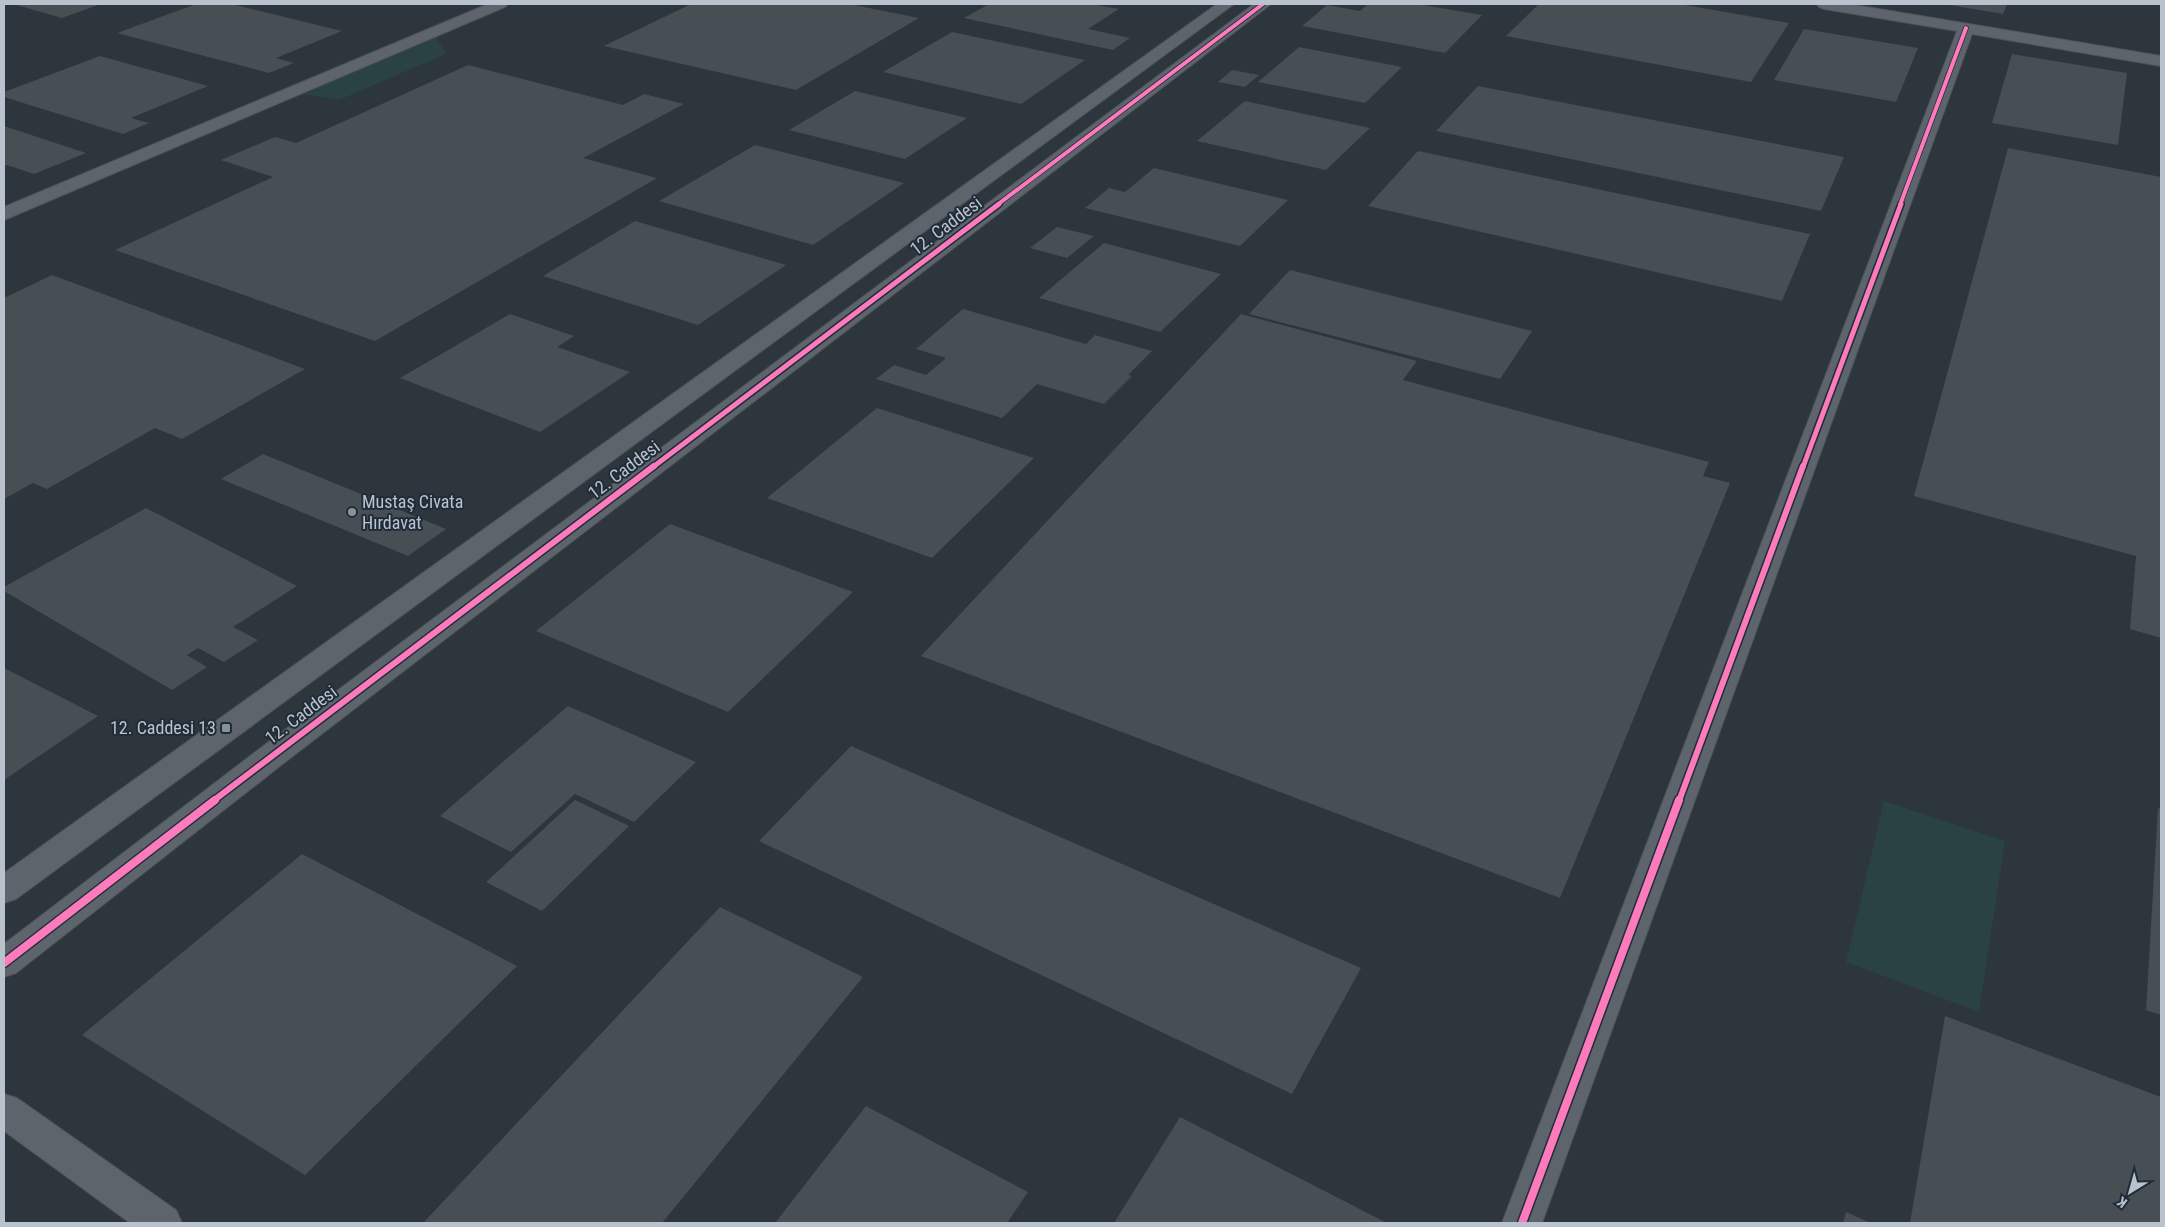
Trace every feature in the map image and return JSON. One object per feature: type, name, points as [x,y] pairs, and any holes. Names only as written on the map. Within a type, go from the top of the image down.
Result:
[{"type":"street","points":[[4,214],[500,4]]},
{"type":"street","name":"12. Caddesi","points":[[4,890],[1226,4]]},
{"type":"street","name":"12. Caddesi","points":[[4,963],[277,752],[1263,4]]},
{"type":"street","points":[[1824,4],[2161,61]]},
{"type":"street","points":[[1522,1223],[1966,28]]},
{"type":"street","points":[[4,1110],[162,1223]]},
{"type":"green space","points":[[436,37],[446,54],[339,100],[303,94]]},
{"type":"green space","points":[[1884,801],[2005,841],[1979,1012],[1846,962]]},
{"type":"building","points":[[13,4],[101,4],[62,18]]},
{"type":"building","points":[[196,4],[231,4],[342,31],[276,58],[294,63],[269,73],[117,33]]},
{"type":"building","points":[[691,4],[849,4],[919,18],[796,90],[604,46]]},
{"type":"building","points":[[989,4],[1090,4],[1119,9],[1088,29],[1130,38],[1113,50],[964,18]]},
{"type":"building","points":[[1368,4],[1417,4],[1482,15],[1445,53],[1302,26],[1327,5],[1360,11]]},
{"type":"building","points":[[1539,4],[1679,4],[1789,23],[1751,82],[1506,36]]},
{"type":"building","points":[[1943,4],[2007,4],[2003,14]]},
{"type":"building","points":[[1804,29],[1918,48],[1896,102],[1774,80]]},
{"type":"building","points":[[952,32],[1085,60],[1021,104],[883,72]]},
{"type":"building","points":[[1299,47],[1402,67],[1365,103],[1258,82]]},
{"type":"building","points":[[2012,54],[2127,73],[2118,145],[1992,123]]},
{"type":"building","points":[[100,56],[208,86],[131,118],[149,123],[123,134],[4,97],[4,92]]},
{"type":"building","points":[[468,65],[623,105],[644,94],[684,104],[583,158],[657,178],[375,341],[115,250],[273,177],[221,160],[275,137],[296,143]]},
{"type":"building","points":[[1232,70],[1259,75],[1245,87],[1218,82]]},
{"type":"building","points":[[1478,86],[1844,157],[1821,211],[1436,131]]},
{"type":"building","points":[[855,91],[967,118],[905,159],[789,130]]},
{"type":"building","points":[[1245,101],[1370,128],[1326,170],[1197,141]]},
{"type":"building","points":[[4,126],[86,153],[34,174],[7,165],[4,166]]},
{"type":"building","points":[[755,145],[904,183],[813,245],[659,201]]},
{"type":"building","points":[[2008,148],[2161,177],[2161,638],[2130,629],[2136,556],[1914,496]]},
{"type":"building","points":[[1418,151],[1810,234],[1782,301],[1368,206]]},
{"type":"building","points":[[1154,168],[1288,200],[1240,246],[1085,208],[1109,188],[1125,192]]},
{"type":"building","points":[[635,221],[786,265],[698,325],[543,276]]},
{"type":"building","points":[[1057,227],[1094,236],[1067,258],[1030,248]]},
{"type":"building","points":[[1104,243],[1221,274],[1160,332],[1039,298]]},
{"type":"building","points":[[1290,270],[1532,331],[1500,379],[1249,314]]},
{"type":"building","points":[[52,275],[305,369],[182,439],[155,428],[47,489],[33,483],[4,499],[4,298]]},
{"type":"building","points":[[963,309],[1086,344],[1095,335],[1152,351],[1128,375],[1132,376],[1104,404],[1037,384],[1002,418],[876,379],[894,365],[926,375],[946,358],[916,349]]},
{"type":"building","points":[[510,314],[574,336],[557,347],[630,372],[540,432],[400,378]]},
{"type":"building","points":[[1241,314],[1417,361],[1403,380],[1709,462],[1703,476],[1730,483],[1560,898],[921,656]]},
{"type":"building","points":[[877,408],[1034,458],[932,558],[767,498]]},
{"type":"building","name":"Mustaş Civata Hırdavat","points":[[263,454],[446,529],[408,556],[221,479]]},
{"type":"building","points":[[146,508],[297,586],[233,627],[258,640],[224,662],[198,648],[187,655],[207,667],[172,690],[4,591],[4,587]]},
{"type":"building","points":[[670,524],[853,592],[728,712],[536,631]]},
{"type":"building","points":[[4,668],[98,716],[4,780]]},
{"type":"building","points":[[568,706],[696,762],[634,822],[575,794],[511,852],[440,816]]},
{"type":"building","points":[[851,746],[1361,968],[1292,1094],[759,841]]},
{"type":"building","points":[[575,800],[629,826],[542,911],[486,882]]},
{"type":"building","points":[[2158,808],[2161,809],[2161,1015],[2146,1010]]},
{"type":"building","points":[[302,854],[517,966],[305,1175],[82,1035]]},
{"type":"building","points":[[720,907],[863,977],[662,1223],[423,1223]]},
{"type":"building","points":[[1945,1016],[2161,1097],[2161,1223],[1910,1223]]},
{"type":"building","points":[[866,1106],[1028,1192],[1007,1223],[775,1223]]},
{"type":"building","points":[[1180,1117],[1387,1223],[1114,1223]]},
{"type":"building","points":[[1846,1212],[1871,1223],[1843,1223]]},
{"type":"cycle path","points":[[4,963],[269,758],[1263,4]]},
{"type":"cycle path","points":[[1522,1223],[1966,28]]},
{"type":"place","name":"Mustaş Civata Hırdavat","points":[[352,512]]},
{"type":"place","name":"12. Caddesi 13","points":[[226,728]]}]
